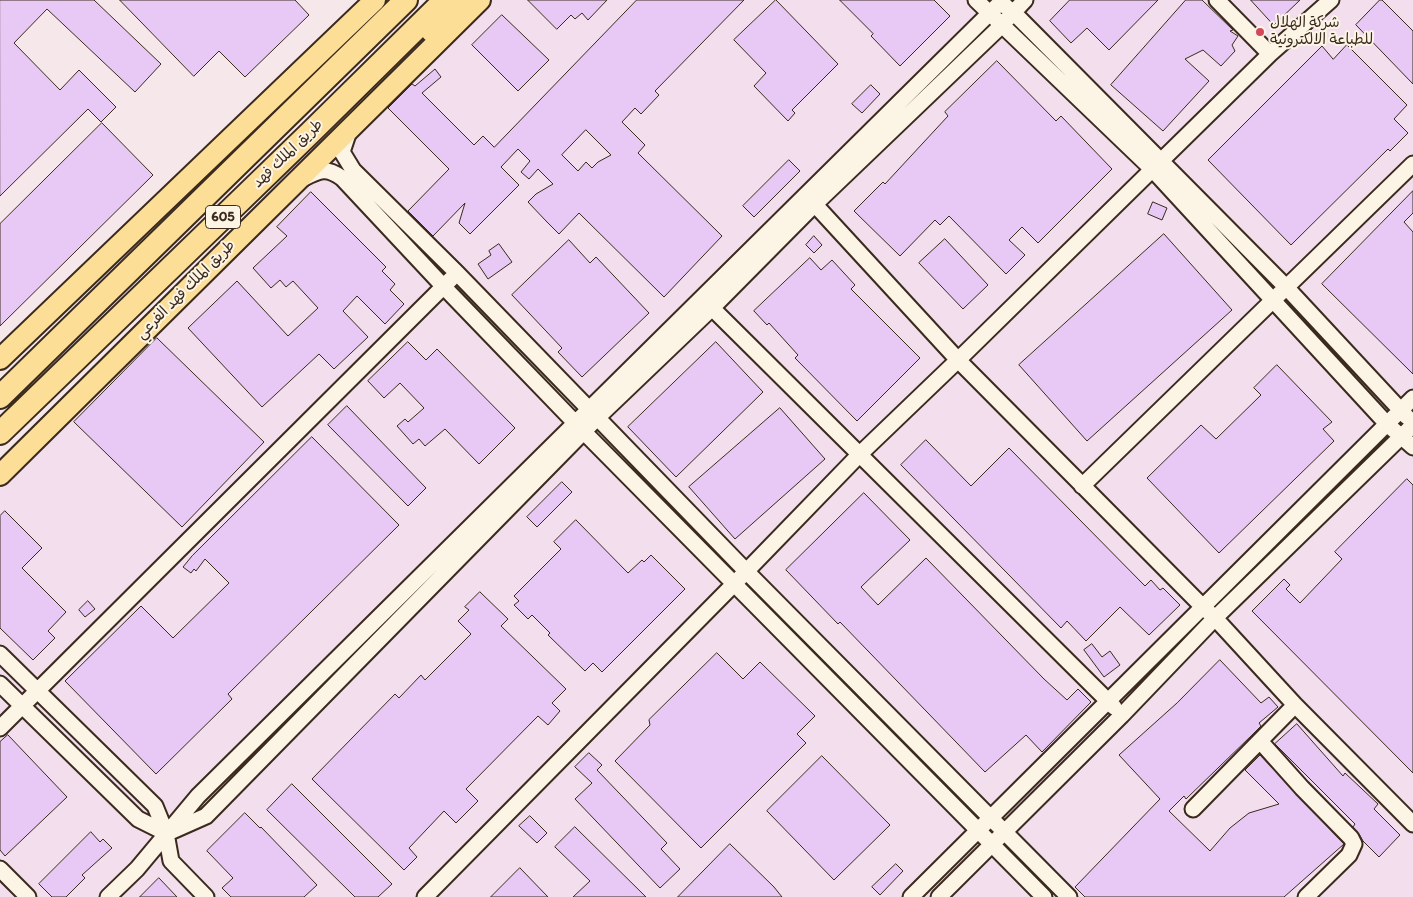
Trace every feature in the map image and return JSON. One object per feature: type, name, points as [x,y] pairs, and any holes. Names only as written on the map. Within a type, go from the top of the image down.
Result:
[{"type":"highway","name":"طريق الملك فهد","points":[[0,397],[406,0]]},
{"type":"highway","name":"طريق الملك فهد","points":[[0,433],[445,0]]},
{"type":"highway","points":[[311,132],[469,0]]},
{"type":"main road","points":[[0,359],[375,0]]},
{"type":"main road","name":"طريق الملك فهد الفرعي","points":[[0,475],[480,0]]},
{"type":"street","points":[[939,897],[1122,715],[1215,618],[1413,424],[1286,288],[1001,26],[976,0]]},
{"type":"street","points":[[593,414],[712,308],[810,199],[1001,26],[1025,0]]},
{"type":"street","points":[[1217,0],[1270,54]]},
{"type":"street","points":[[425,897],[860,454],[1158,170],[1270,54],[1331,0]]},
{"type":"street","points":[[108,897],[137,868],[198,796],[580,427],[810,199],[1000,1],[1013,12],[1158,170],[1273,301],[1387,424],[1413,447]]},
{"type":"street","points":[[349,131],[342,152],[353,170],[457,273],[746,571],[1069,897]]},
{"type":"street","points":[[1082,486],[1413,164]]},
{"type":"street","points":[[296,182],[318,171],[326,170],[334,172],[342,178],[580,427],[1044,897]]},
{"type":"street","points":[[810,199],[958,360],[1215,618],[1296,705],[1413,824]]},
{"type":"street","points":[[0,728],[457,273]]},
{"type":"street","points":[[1286,288],[1286,315]]},
{"type":"street","points":[[712,308],[1122,715]]},
{"type":"street","points":[[910,897],[1413,398]]},
{"type":"street","points":[[640,486],[648,468]]},
{"type":"street","points":[[0,654],[155,806],[166,834],[171,861],[206,897]]},
{"type":"street","points":[[0,684],[138,819],[166,834]]},
{"type":"street","points":[[1193,809],[1296,705]]},
{"type":"street","points":[[1260,741],[1302,788],[1351,838],[1354,844],[1349,855],[1306,897]]},
{"type":"street","points":[[943,865],[956,880]]},
{"type":"street","points":[[0,869],[28,897]]},
{"type":"shaded area","points":[[485,0],[1413,0],[1413,897],[0,897],[0,483]]},
{"type":"building","points":[[0,0],[94,0],[161,64],[135,92],[47,9],[14,43],[60,90],[79,70],[116,107],[101,122],[88,109],[0,196]]},
{"type":"building","points":[[120,0],[295,0],[309,15],[245,77],[219,51],[194,76]]},
{"type":"building","points":[[528,0],[607,0],[588,20],[582,13],[575,19],[571,15],[557,29]]},
{"type":"building","points":[[637,0],[744,0],[655,91],[659,95],[641,114],[635,108],[622,122],[645,145],[638,153],[722,236],[664,297],[579,213],[559,234],[547,222],[528,202],[536,194],[553,184],[538,169],[529,179],[521,172],[530,161],[518,149],[501,167],[519,185],[470,234],[459,223],[465,203],[433,236],[408,211],[449,169],[388,108],[412,84],[415,86],[435,69],[441,77],[422,93],[474,145],[483,136],[494,147]],"holes":[[[586,130],[611,155],[598,162],[592,168],[586,162],[578,171],[562,155]]]},
{"type":"building","points":[[776,0],[838,64],[792,110],[795,113],[788,121],[754,86],[766,73],[734,40]]},
{"type":"building","points":[[840,0],[934,0],[950,16],[900,66],[871,36],[873,34]]},
{"type":"building","points":[[1070,0],[1158,0],[1109,50],[1087,28],[1071,43],[1050,21]]},
{"type":"building","points":[[1186,0],[1202,0],[1233,30],[1230,31],[1238,36],[1232,45],[1235,51],[1221,66],[1203,50],[1185,59],[1209,81],[1163,131],[1111,85]]},
{"type":"building","points":[[1251,0],[1300,0],[1274,25]]},
{"type":"building","points":[[1380,0],[1413,31],[1413,84],[1356,25]]},
{"type":"building","points":[[502,15],[549,60],[518,91],[472,45]]},
{"type":"building","points":[[1347,45],[1407,105],[1394,119],[1408,133],[1390,151],[1388,149],[1291,245],[1208,160],[1322,46],[1333,59]]},
{"type":"building","points":[[997,61],[1056,121],[1061,116],[1112,169],[1038,243],[1022,227],[1009,240],[1025,255],[1006,274],[949,216],[940,225],[935,220],[900,256],[854,211],[883,182],[885,184],[948,116],[945,112]]},
{"type":"building","points":[[871,85],[880,94],[862,113],[852,104]]},
{"type":"building","points":[[102,123],[153,175],[0,326],[0,224]]},
{"type":"building","points":[[789,160],[800,171],[754,217],[743,206]]},
{"type":"building","points":[[1413,191],[1413,213],[1404,222],[1413,232],[1413,374],[1322,284]]},
{"type":"building","points":[[311,192],[386,267],[382,271],[395,284],[390,290],[404,304],[385,324],[357,296],[343,311],[368,337],[334,369],[319,354],[262,407],[188,328],[237,281],[288,336],[318,308],[293,281],[286,287],[280,280],[271,288],[253,268],[287,236],[277,227]]},
{"type":"building","points":[[1153,202],[1167,208],[1162,220],[1148,214]]},
{"type":"building","points":[[1164,234],[1232,310],[1087,441],[1019,365]]},
{"type":"building","points":[[814,236],[822,245],[814,253],[806,245]]},
{"type":"building","points":[[945,239],[988,285],[963,309],[919,263]]},
{"type":"building","points":[[569,240],[590,263],[596,257],[649,313],[582,377],[558,352],[562,348],[512,295]]},
{"type":"building","points":[[499,244],[512,262],[488,279],[478,264],[491,255],[489,251]]},
{"type":"building","points":[[810,258],[821,270],[832,260],[855,285],[851,289],[920,358],[857,421],[795,358],[798,355],[769,323],[767,325],[754,311]]},
{"type":"building","points":[[157,338],[264,442],[182,527],[74,422]]},
{"type":"building","points":[[408,342],[426,360],[437,349],[515,428],[479,464],[445,429],[425,446],[419,439],[413,444],[397,426],[405,419],[408,422],[424,408],[400,383],[384,398],[368,381]]},
{"type":"building","points":[[716,342],[763,392],[676,477],[628,427]]},
{"type":"building","points":[[1277,365],[1332,422],[1323,429],[1334,441],[1219,553],[1147,478],[1201,425],[1216,439],[1261,395],[1254,388]]},
{"type":"building","points":[[347,406],[426,488],[408,506],[328,425]]},
{"type":"building","points":[[780,408],[825,459],[735,539],[689,487]]},
{"type":"building","points":[[312,437],[399,525],[228,694],[232,699],[156,774],[65,681],[141,606],[173,638],[229,583],[205,559],[196,571],[194,569],[191,573],[183,567]]},
{"type":"building","points":[[926,440],[971,486],[1009,448],[1145,586],[1151,580],[1160,590],[1163,588],[1180,605],[1149,635],[1120,607],[1086,641],[1067,621],[1061,628],[901,465]]},
{"type":"building","points":[[1407,479],[1413,485],[1413,773],[1252,611],[1284,579],[1290,585],[1286,589],[1300,603],[1342,559],[1335,552]]},
{"type":"building","points":[[562,482],[572,492],[537,527],[527,517]]},
{"type":"building","points":[[864,493],[910,540],[861,587],[878,605],[926,558],[1044,679],[1067,700],[1078,689],[1091,702],[1042,752],[1026,735],[985,772],[840,622],[838,624],[786,570]]},
{"type":"building","points":[[5,511],[42,548],[22,568],[66,612],[48,631],[55,638],[33,660],[0,628],[0,516]]},
{"type":"building","points":[[576,520],[628,573],[642,560],[644,562],[651,555],[685,589],[602,672],[593,663],[585,671],[548,635],[550,633],[532,615],[528,619],[514,605],[519,601],[514,596],[561,549],[554,542]]},
{"type":"building","points":[[480,592],[508,619],[501,626],[566,689],[552,703],[560,711],[548,725],[538,716],[466,789],[478,801],[456,823],[444,811],[409,848],[417,857],[404,870],[312,779],[395,694],[399,698],[421,675],[425,680],[471,634],[458,621],[469,610],[465,607]]},
{"type":"building","points":[[88,601],[95,609],[85,617],[79,610]]},
{"type":"building","points":[[1092,644],[1102,657],[1110,651],[1120,665],[1104,677],[1084,650]]},
{"type":"building","points":[[717,653],[743,679],[760,662],[815,716],[797,734],[806,743],[701,848],[615,761],[650,725],[649,720]]},
{"type":"building","points":[[1220,660],[1261,703],[1269,697],[1278,707],[1259,723],[1261,726],[1186,799],[1184,796],[1169,811],[1210,851],[1230,828],[1249,813],[1279,804],[1245,770],[1260,755],[1344,844],[1284,897],[1085,897],[1075,887],[1160,799],[1119,755],[1177,703]]},
{"type":"building","points":[[1297,724],[1343,776],[1345,773],[1378,804],[1374,809],[1400,835],[1379,857],[1363,841],[1353,827],[1355,824],[1275,744]]},
{"type":"building","points":[[8,735],[67,797],[5,856],[0,850],[0,742]]},
{"type":"building","points":[[589,753],[602,765],[597,770],[667,843],[661,849],[680,869],[660,888],[575,799],[592,783],[575,767]]},
{"type":"building","points":[[822,756],[890,825],[834,880],[767,811]]},
{"type":"building","points":[[292,784],[392,884],[378,897],[355,897],[267,810]]},
{"type":"building","points":[[245,813],[317,885],[304,897],[231,897],[222,888],[233,878],[207,851]]},
{"type":"building","points":[[530,816],[547,833],[537,843],[519,826]]},
{"type":"building","points":[[575,827],[646,897],[573,897],[590,881],[555,847]]},
{"type":"building","points":[[91,832],[100,842],[103,839],[112,848],[82,875],[85,878],[66,897],[52,897],[39,884]]},
{"type":"building","points":[[730,844],[782,897],[678,897]]},
{"type":"building","points":[[896,864],[903,871],[880,895],[872,887]]},
{"type":"building","points":[[520,868],[548,897],[491,897]]},
{"type":"building","points":[[159,878],[177,897],[140,897]]},
{"type":"place","name":"شركة الهلال للطباعة الالكترونية","points":[[1260,32]]}]
